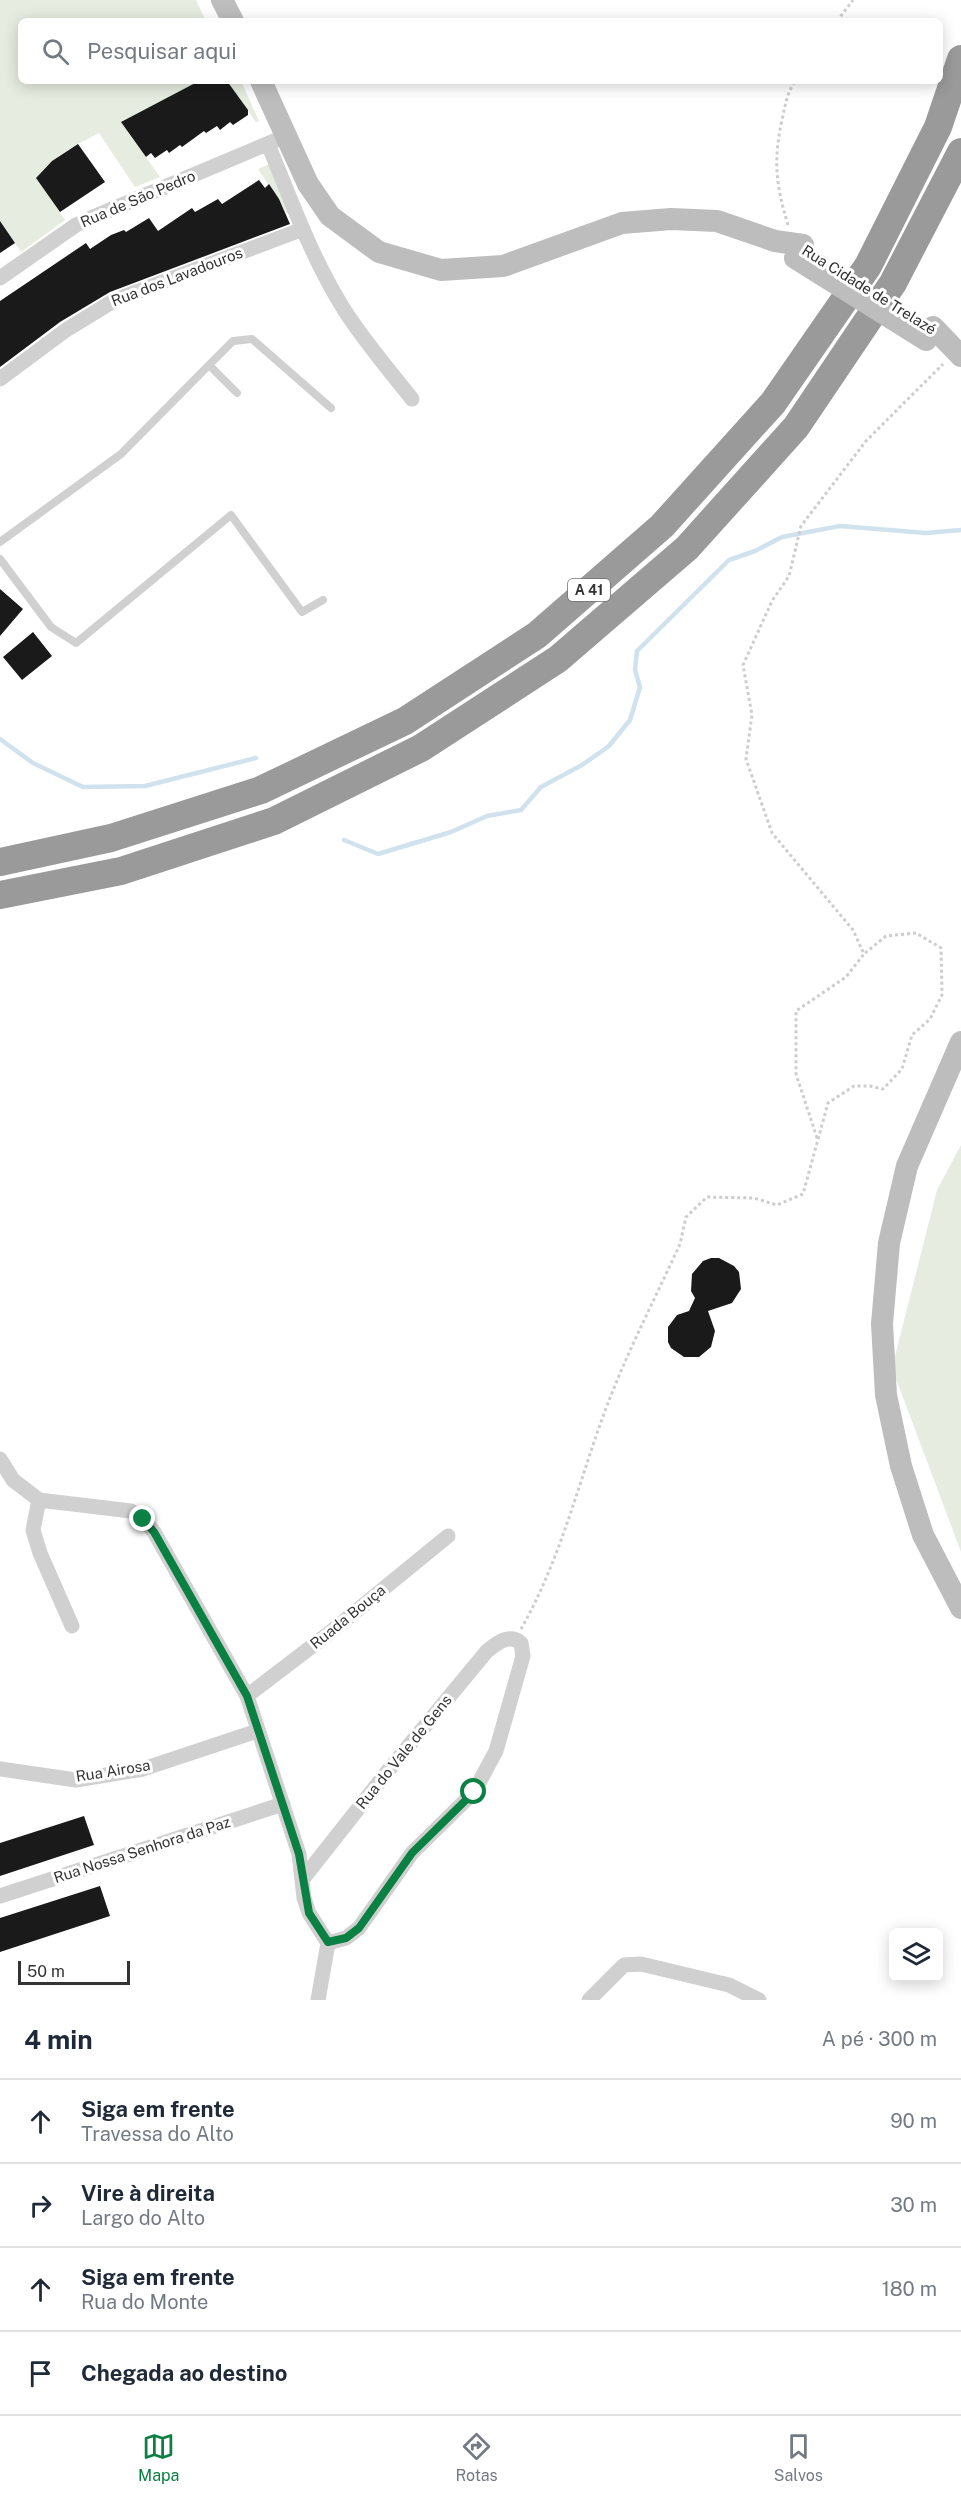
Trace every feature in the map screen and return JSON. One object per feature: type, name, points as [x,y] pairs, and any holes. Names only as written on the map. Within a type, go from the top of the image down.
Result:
[{"type":"highway","name":"A 41","points":[[0,862],[111,838],[261,790],[405,721],[537,634],[662,526],[773,403],[868,266],[938,127],[961,59]]},
{"type":"highway","name":"A 41","points":[[0,895],[121,871],[274,821],[421,748],[558,659],[687,548],[796,427],[893,283],[961,152]]},
{"type":"street","name":"Rua Cidade de Trelazé","points":[[262,84],[277,140],[332,218],[379,252],[441,270],[503,266],[622,223],[671,219],[717,221],[792,247],[958,353]]},
{"type":"street","points":[[277,140],[303,229],[344,308],[366,342],[412,399]]},
{"type":"street","name":"Rua de São Pedro","points":[[0,278],[76,225],[277,140]]},
{"type":"street","name":"Rua dos Lavadouros","points":[[0,379],[66,330],[115,300],[303,229]]},
{"type":"street","points":[[961,1042],[907,1167],[889,1243],[882,1323],[886,1395],[901,1466],[923,1535],[961,1608]]},
{"type":"street","points":[[0,1459],[13,1480],[39,1500],[131,1510],[154,1532],[247,1696],[299,1854],[309,1913],[328,1942],[318,2000]]},
{"type":"street","points":[[39,1500],[33,1530],[40,1553],[72,1626]]},
{"type":"street","name":"Ruada Bouça","points":[[247,1696],[328,1634],[448,1536]]},
{"type":"street","name":"Rua do Vale de Gens","points":[[302,1880],[487,1651],[508,1638],[516,1638]]},
{"type":"street","points":[[328,1942],[346,1938],[359,1928],[412,1853],[474,1792],[496,1752],[520,1667],[523,1649],[521,1642],[516,1638]]},
{"type":"street","name":"Rua Airosa","points":[[0,1769],[76,1780],[143,1769],[257,1731]]},
{"type":"street","name":"Rua Nossa Senhora da Paz","points":[[0,1896],[283,1804]]},
{"type":"street","points":[[589,2000],[624,1965],[640,1964],[729,1985],[759,2000]]},
{"type":"lane","points":[[0,542],[121,454],[232,341],[252,339],[331,408]]},
{"type":"lane","points":[[209,365],[237,393]]},
{"type":"lane","points":[[0,559],[51,627],[75,643],[231,515],[302,612],[323,600]]},
{"type":"path","points":[[839,18],[853,0]]},
{"type":"path","points":[[792,247],[778,194],[775,150],[788,92],[793,84]]},
{"type":"path","points":[[864,954],[852,930],[772,833],[746,759],[752,715],[742,664],[772,601],[789,576],[801,526],[866,441],[958,353]]},
{"type":"path","points":[[516,1638],[534,1608],[567,1523],[606,1409],[680,1244],[686,1216],[707,1197],[754,1198],[777,1205],[803,1194],[818,1140],[828,1103],[854,1086],[884,1089],[902,1069],[912,1035],[930,1020],[942,995],[941,948],[916,933],[886,936],[864,954],[846,977],[796,1011],[796,1074],[818,1140]]},
{"type":"shaded area","points":[[0,0],[196,0],[205,18],[18,18],[18,84],[193,84],[121,122],[160,177],[135,187],[99,133],[65,152],[49,164],[37,178],[65,220],[21,252],[0,221]]},
{"type":"shaded area","points":[[229,84],[242,84],[259,121],[256,122]]},
{"type":"shaded area","points":[[270,164],[290,212],[287,213],[258,169]]},
{"type":"shaded area","points":[[961,1145],[961,1552],[892,1368],[937,1190]]},
{"type":"building","points":[[193,84],[229,84],[248,110],[248,115],[233,125],[230,122],[220,130],[217,126],[206,133],[204,131],[182,147],[180,145],[169,153],[167,150],[155,158],[151,153],[146,157],[121,122]]},
{"type":"building","points":[[78,144],[105,182],[60,212],[36,178],[52,161]]},
{"type":"building","points":[[259,180],[265,188],[269,184],[279,199],[290,224],[110,292],[60,322],[0,367],[0,301],[86,243],[90,249],[111,235],[124,230],[126,232],[149,218],[158,231],[192,208],[195,212],[218,199],[222,204]]},
{"type":"building","points":[[0,221],[15,243],[0,253]]},
{"type":"building","points":[[0,589],[23,609],[0,636]]},
{"type":"building","points":[[33,632],[52,656],[22,680],[3,657]]},
{"type":"building","points":[[719,1258],[734,1266],[739,1272],[741,1289],[732,1303],[708,1311],[715,1331],[711,1347],[699,1357],[684,1357],[671,1348],[668,1342],[668,1327],[677,1315],[689,1311],[695,1298],[691,1291],[692,1274],[703,1261]]},
{"type":"building","points":[[84,1816],[94,1845],[0,1876],[0,1843]]},
{"type":"building","points":[[100,1886],[110,1916],[0,1952],[0,1918]]},
{"type":"waterway","points":[[344,840],[378,854],[451,832],[487,816],[521,810],[541,787],[582,765],[609,746],[630,720],[640,687],[635,670],[637,651],[729,560],[755,551],[782,537],[840,526],[926,533],[961,530]]},
{"type":"waterway","points":[[0,739],[33,763],[83,787],[145,786],[256,758]]},
{"type":"route","points":[[143,1519],[154,1532],[247,1696],[299,1854],[304,1898],[309,1913],[328,1942],[346,1938],[359,1928],[412,1853],[474,1792]]}]
